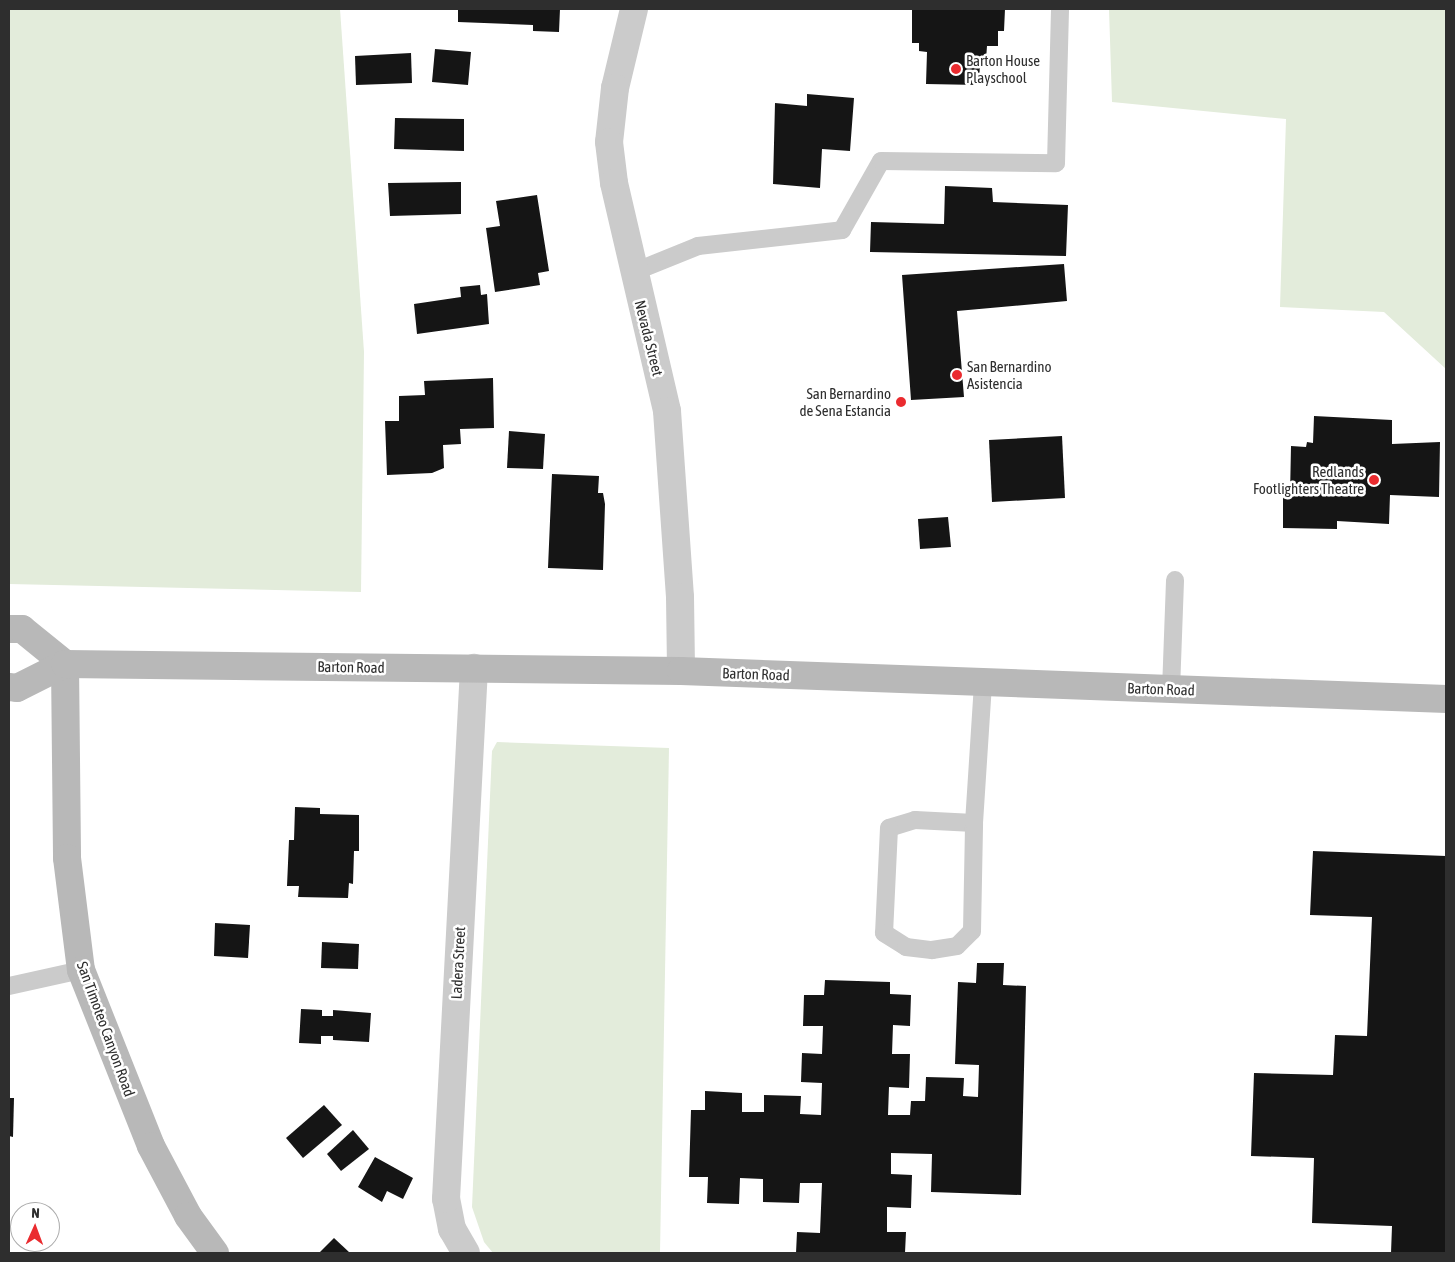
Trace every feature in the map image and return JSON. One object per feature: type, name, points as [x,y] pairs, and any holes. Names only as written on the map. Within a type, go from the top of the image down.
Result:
[{"type":"main road","points":[[9,629],[22,630],[65,664]]},
{"type":"main road","name":"Barton Road","points":[[9,687],[18,688],[65,664],[681,671],[1446,699]]},
{"type":"main road","name":"San Timoteo Canyon Road","points":[[65,664],[67,858],[81,970],[151,1146],[188,1216],[214,1253]]},
{"type":"street","name":"Nevada Street","points":[[634,9],[615,88],[609,142],[614,184],[667,411],[680,597],[681,671]]},
{"type":"street","name":"Ladera Street","points":[[466,1253],[452,1229],[446,1199],[474,668]]},
{"type":"lane","points":[[634,272],[698,246],[842,230],[881,161],[1056,164],[1060,9]]},
{"type":"lane","points":[[1171,690],[1175,580]]},
{"type":"lane","points":[[974,823],[915,820],[888,828],[884,933],[906,947],[932,950],[957,946],[972,931],[974,823],[983,682]]},
{"type":"lane","points":[[9,986],[81,970]]},
{"type":"green space","points":[[9,9],[340,9],[364,352],[361,592],[9,584]]},
{"type":"green space","points":[[1109,9],[1446,9],[1446,369],[1384,312],[1280,307],[1286,119],[1112,102]]},
{"type":"green space","points":[[497,742],[669,748],[660,1253],[493,1253],[484,1242],[472,1207],[492,751]]},
{"type":"building","points":[[458,9],[560,9],[559,32],[533,31],[533,25],[458,22]]},
{"type":"building","points":[[912,9],[1005,9],[1004,31],[998,31],[998,46],[987,46],[986,60],[980,62],[979,85],[926,84],[927,52],[919,51],[919,43],[912,43]]},
{"type":"building","points":[[435,49],[471,52],[468,85],[432,82]]},
{"type":"building","points":[[411,53],[412,83],[356,85],[355,56]]},
{"type":"building","points":[[807,94],[854,98],[850,151],[822,149],[820,188],[773,184],[775,103],[807,106]]},
{"type":"building","points":[[395,118],[464,119],[464,151],[394,149]]},
{"type":"building","points":[[461,182],[461,214],[390,216],[388,183]]},
{"type":"building","points":[[945,186],[992,188],[993,202],[1068,205],[1066,256],[870,252],[871,222],[944,224]]},
{"type":"building","points":[[537,195],[549,271],[538,273],[540,285],[495,292],[486,228],[500,226],[496,201]]},
{"type":"building","points":[[1064,264],[1067,301],[957,311],[964,397],[911,400],[902,275]]},
{"type":"building","points":[[480,285],[481,295],[487,294],[489,324],[417,334],[414,304],[461,297],[460,287]]},
{"type":"building","points":[[493,378],[494,428],[460,429],[461,444],[443,445],[444,468],[432,473],[387,475],[385,421],[399,421],[399,396],[425,395],[424,381]]},
{"type":"building","points":[[1314,416],[1392,420],[1392,444],[1440,442],[1439,497],[1390,495],[1389,524],[1337,521],[1337,529],[1283,528],[1283,494],[1290,495],[1291,446],[1306,447],[1307,442],[1313,443]]},
{"type":"building","points":[[509,431],[545,434],[543,469],[507,468]]},
{"type":"building","points":[[1062,436],[1065,498],[992,502],[989,440]]},
{"type":"building","points":[[552,474],[599,476],[598,493],[603,493],[605,504],[603,570],[548,568]]},
{"type":"building","points":[[948,517],[951,547],[920,549],[918,519]]},
{"type":"building","points":[[295,807],[320,808],[320,814],[359,815],[359,851],[354,851],[353,884],[349,883],[348,898],[298,897],[299,886],[287,886],[289,840],[294,840]]},
{"type":"building","points":[[1313,851],[1446,856],[1446,1253],[1391,1253],[1392,1226],[1312,1223],[1314,1158],[1251,1156],[1254,1073],[1333,1075],[1335,1035],[1367,1036],[1372,917],[1310,915]]},
{"type":"building","points":[[215,923],[250,925],[248,958],[214,956]]},
{"type":"building","points":[[322,942],[359,944],[358,969],[321,968]]},
{"type":"building","points":[[977,963],[1004,963],[1003,985],[1026,986],[1021,1195],[931,1192],[932,1154],[891,1153],[891,1174],[912,1175],[911,1208],[887,1207],[887,1232],[906,1232],[905,1253],[796,1253],[797,1232],[820,1233],[822,1183],[800,1183],[799,1203],[763,1202],[763,1179],[740,1178],[739,1204],[707,1203],[708,1177],[689,1177],[691,1110],[705,1110],[705,1091],[742,1093],[742,1112],[764,1112],[764,1095],[801,1096],[800,1114],[821,1115],[822,1083],[801,1082],[802,1053],[822,1054],[823,1026],[803,1026],[804,995],[824,995],[825,980],[890,982],[890,994],[911,995],[910,1026],[893,1025],[892,1054],[910,1054],[909,1088],[889,1087],[888,1115],[910,1115],[911,1101],[925,1101],[926,1077],[964,1078],[963,1096],[978,1097],[979,1065],[955,1064],[958,982],[976,983]]},
{"type":"building","points":[[301,1009],[322,1010],[322,1016],[333,1016],[333,1010],[371,1013],[369,1042],[333,1040],[333,1036],[321,1036],[321,1044],[299,1043]]},
{"type":"building","points":[[9,1098],[14,1098],[13,1137],[9,1136]]},
{"type":"building","points":[[324,1105],[342,1125],[303,1158],[286,1138]]},
{"type":"building","points":[[353,1130],[369,1149],[341,1171],[327,1154]]},
{"type":"building","points":[[375,1157],[413,1178],[403,1199],[387,1191],[382,1202],[358,1187]]},
{"type":"building","points":[[334,1238],[350,1253],[319,1253]]},
{"type":"place","name":"Barton House Playschool","points":[[956,69]]},
{"type":"place","name":"San Bernardino Asistencia","points":[[957,375]]},
{"type":"place","name":"San Bernardino de Sena Estancia","points":[[901,402]]},
{"type":"place","name":"Redlands Footlighters Theatre","points":[[1374,480]]}]
